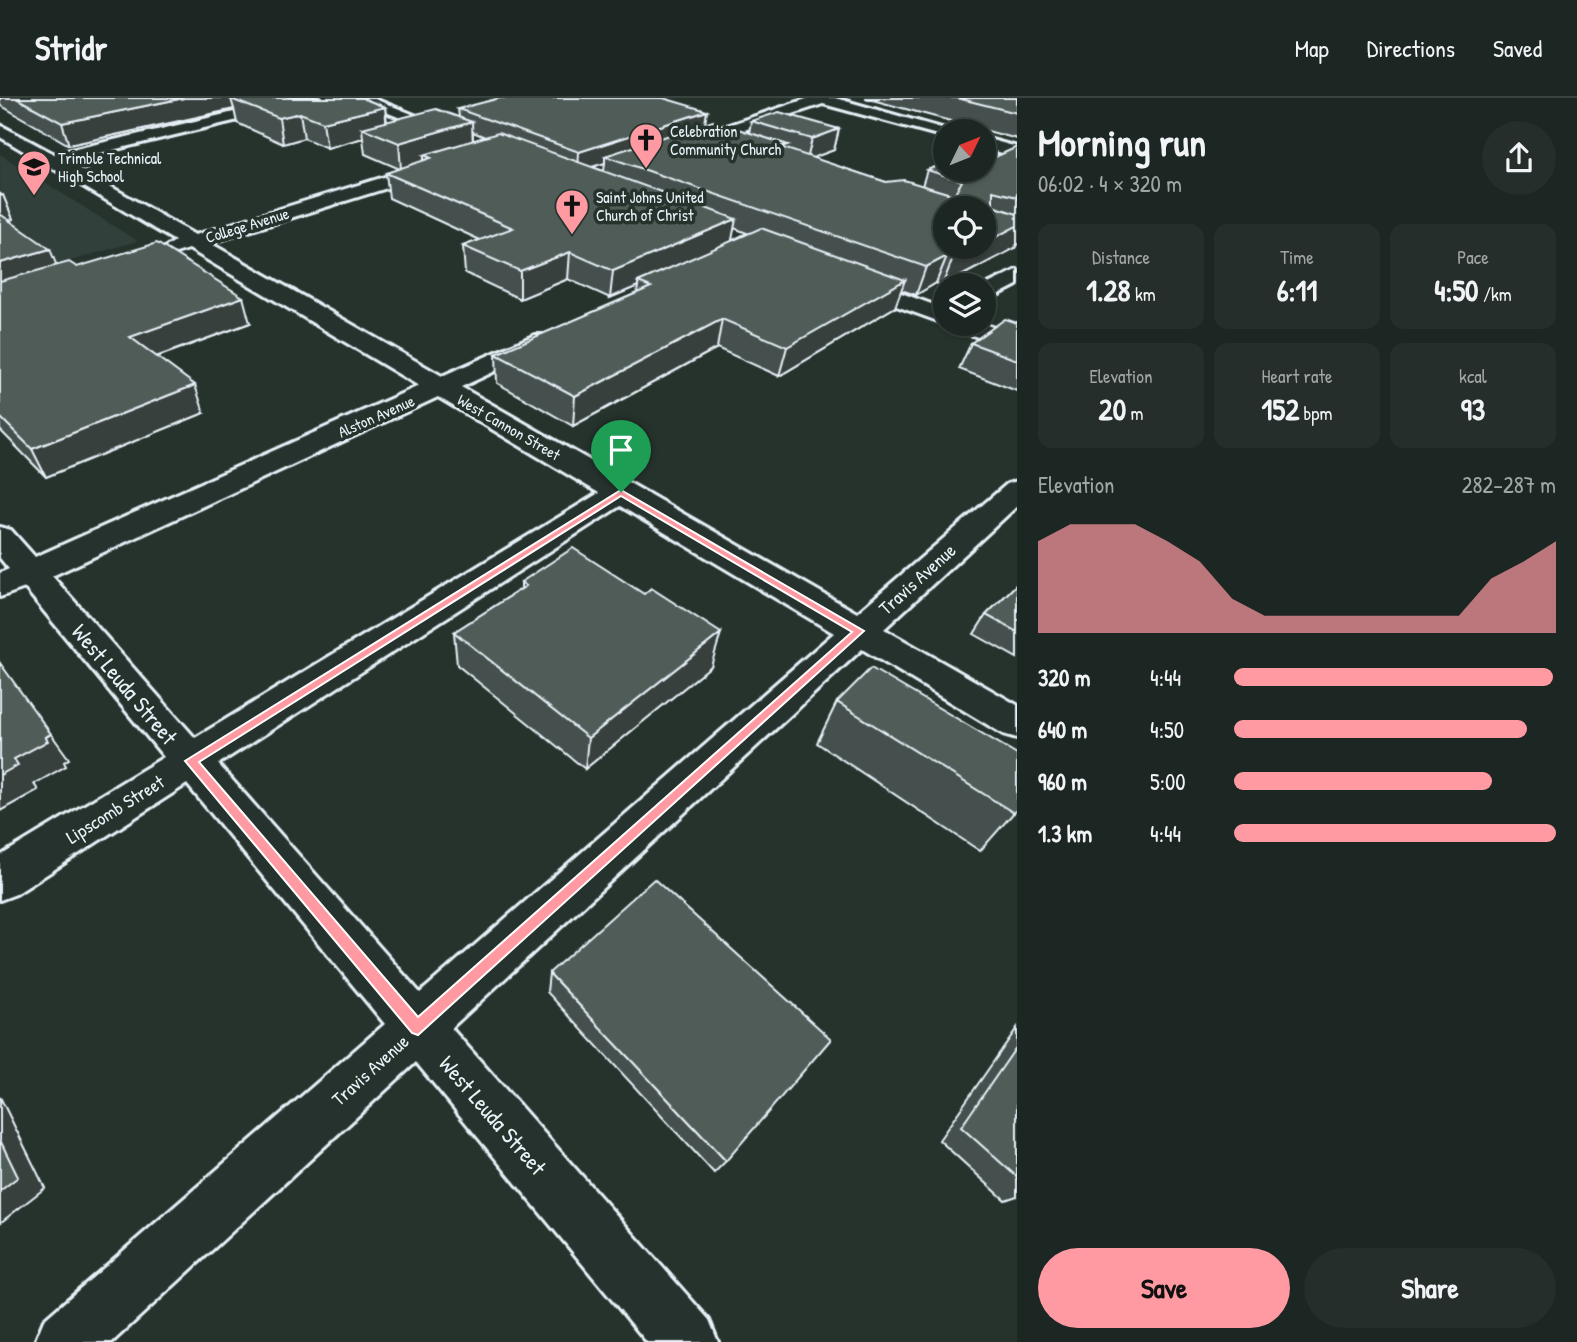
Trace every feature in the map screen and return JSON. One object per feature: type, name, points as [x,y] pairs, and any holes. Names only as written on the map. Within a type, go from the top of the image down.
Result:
[{"type":"street","points":[[51,160],[313,98]]},
{"type":"street","points":[[358,98],[470,140]]},
{"type":"street","points":[[668,150],[822,99],[933,129]]},
{"type":"street","points":[[432,126],[464,117]]},
{"type":"street","name":"West Cannon Street","points":[[0,130],[1017,723]]},
{"type":"street","points":[[708,137],[734,145]]},
{"type":"street","points":[[996,146],[1017,152]]},
{"type":"street","name":"College Avenue","points":[[158,253],[455,161]]},
{"type":"street","points":[[828,274],[933,313]]},
{"type":"street","points":[[996,288],[1017,276]]},
{"type":"street","name":"Alston Avenue","points":[[15,579],[570,328]]},
{"type":"street","points":[[995,336],[1017,344]]},
{"type":"street","name":"Travis Avenue","points":[[66,1342],[1017,490]]},
{"type":"street","name":"Lipscomb Street","points":[[0,880],[621,492]]},
{"type":"street","name":"West Leuda Street","points":[[0,537],[15,579],[191,761],[687,1342]]},
{"type":"shaded area","name":"Trimble Technical High School","points":[[0,154],[137,241],[0,282]]},
{"type":"building","points":[[16,98],[184,98],[62,123]]},
{"type":"building","points":[[362,98],[385,107],[323,122],[300,113],[279,118],[231,99]]},
{"type":"building","points":[[500,98],[663,98],[707,111],[579,152],[458,109]]},
{"type":"building","points":[[957,98],[1017,98],[1017,113]]},
{"type":"building","points":[[436,109],[472,122],[399,143],[362,128]]},
{"type":"building","points":[[779,112],[839,129],[812,139],[751,121]]},
{"type":"building","points":[[713,121],[788,145],[780,147],[886,182],[904,180],[954,195],[961,182],[996,182],[996,157],[1017,147],[1017,197],[993,191],[993,196],[933,196],[933,259],[941,259],[926,267],[605,156]]},
{"type":"building","points":[[498,133],[736,219],[613,271],[570,252],[520,271],[463,246],[513,228],[386,173],[431,158],[424,155]]},
{"type":"building","points":[[996,207],[1017,214],[1017,226],[996,237]]},
{"type":"building","points":[[0,214],[50,249],[0,263]]},
{"type":"building","points":[[761,228],[905,280],[787,347],[722,319],[575,396],[496,354],[651,287],[638,282]]},
{"type":"building","points":[[157,243],[243,297],[130,337],[195,385],[32,449],[0,417],[0,281],[69,262],[77,267]]},
{"type":"building","points":[[1005,319],[1017,323],[1017,360],[971,343],[981,336],[996,336],[996,325]]},
{"type":"building","points":[[573,548],[644,594],[651,588],[721,633],[588,738],[454,632],[526,586],[521,582]]},
{"type":"building","points":[[1017,584],[1017,632],[986,615]]},
{"type":"building","points":[[0,663],[51,734],[45,737],[48,741],[14,759],[18,765],[0,775]]},
{"type":"building","points":[[871,668],[1017,754],[1017,809],[1014,813],[837,702]]},
{"type":"building","points":[[654,879],[831,1039],[726,1161],[549,973]]},
{"type":"building","points":[[1017,1046],[1017,1177],[961,1127]]},
{"type":"building","points":[[0,1140],[18,1177],[0,1191]]},
{"type":"place","name":"Celebration Community Church","points":[[646,170]]},
{"type":"place","name":"Trimble Technical High School","points":[[34,197]]},
{"type":"place","name":"Saint Johns United Church of Christ","points":[[572,236]]},
{"type":"route","points":[[621,492],[859,631],[418,1027],[191,761],[621,492]]}]
